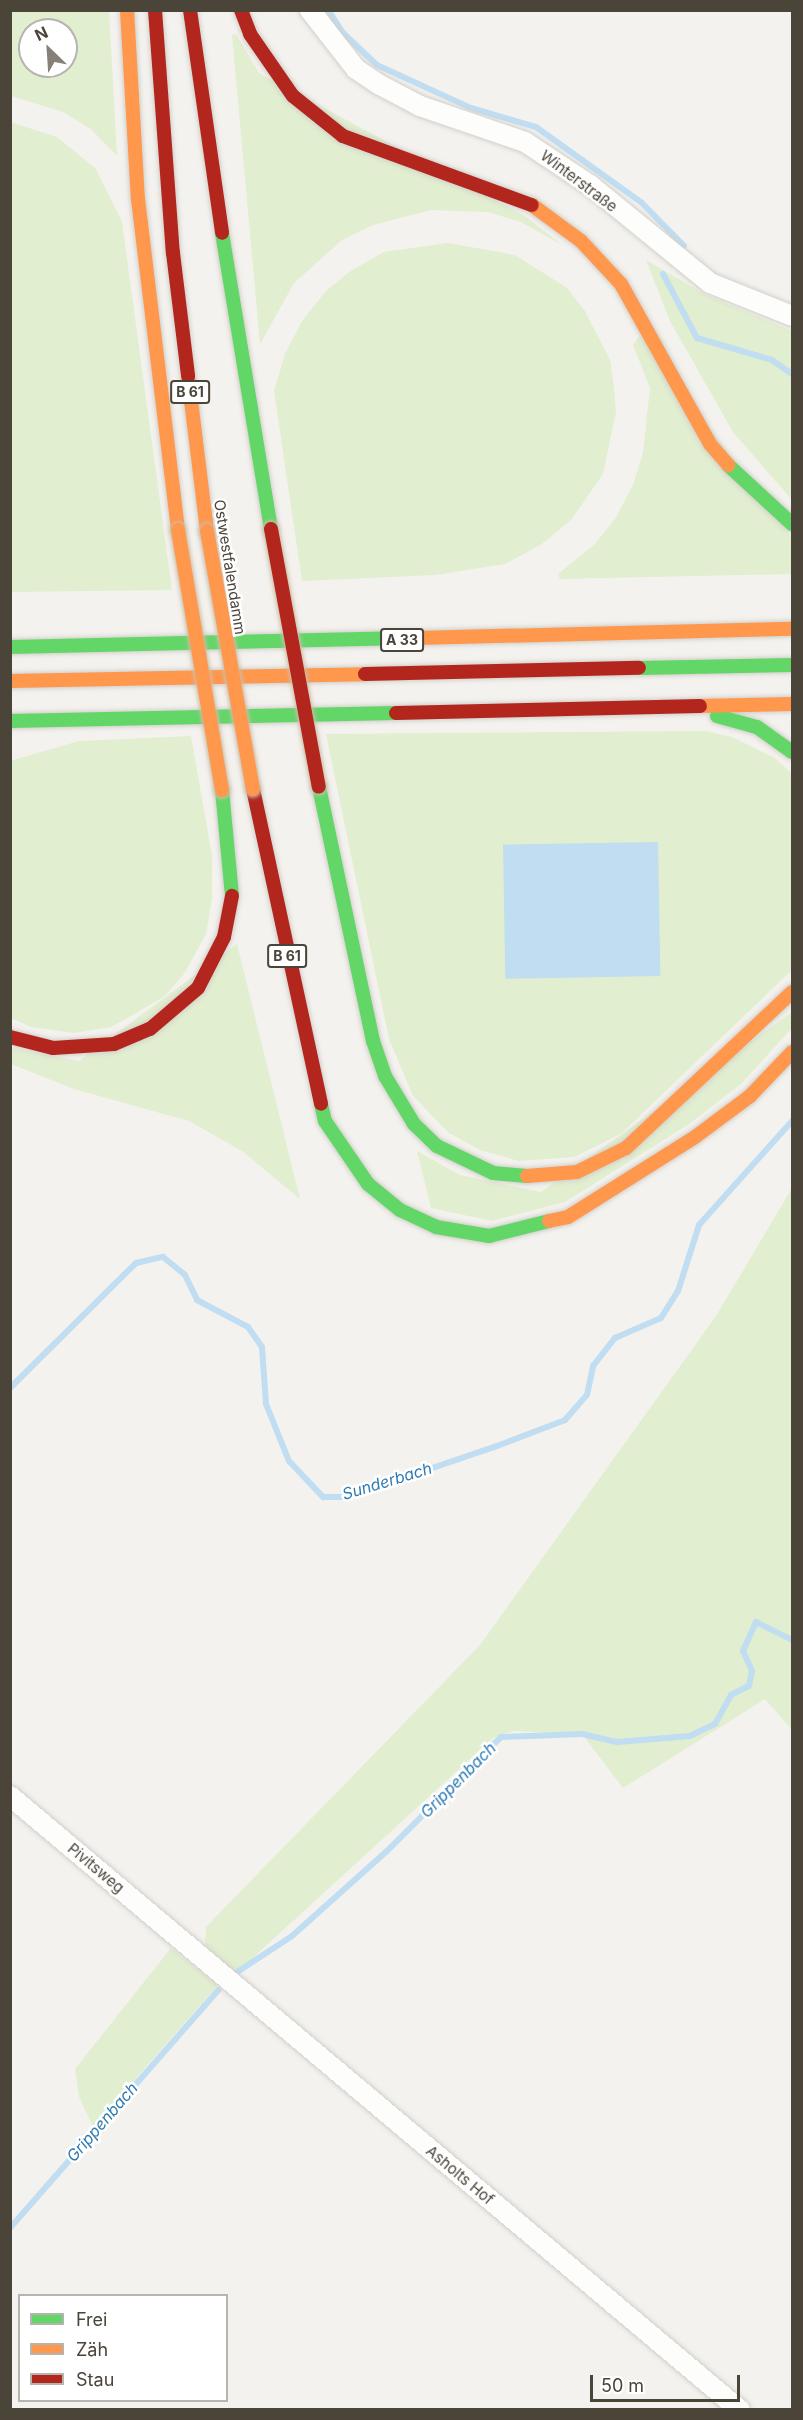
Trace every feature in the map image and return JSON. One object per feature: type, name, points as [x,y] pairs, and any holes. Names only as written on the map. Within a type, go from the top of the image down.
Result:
[{"type":"highway","points":[[10,1037],[53,1048],[114,1044],[150,1029],[198,988],[224,937],[232,894],[222,790],[178,530],[138,199],[126,10]]},
{"type":"highway","name":"Ostwestfalendamm","points":[[155,10],[173,253],[207,531],[253,789],[325,1121],[368,1184],[400,1210],[436,1227],[499,1235],[568,1217],[629,1179],[750,1096],[792,1052]]},
{"type":"highway","points":[[190,10],[207,144],[271,529],[319,787],[373,1041],[400,1104],[437,1146],[493,1173],[543,1178],[577,1172],[626,1148],[792,992]]},
{"type":"highway","points":[[240,10],[269,66],[293,96],[334,130],[372,149],[501,190],[533,206],[581,242],[621,284],[710,444],[746,485],[792,524]]},
{"type":"highway","name":"A 33","points":[[10,647],[792,629]]},
{"type":"highway","name":"A 33","points":[[10,681],[792,665]]},
{"type":"highway","points":[[10,721],[792,704]]},
{"type":"highway","points":[[650,708],[732,718],[757,727],[792,752]]},
{"type":"highway","points":[[20,735],[52,720]]},
{"type":"street","name":"Winterstraße","points":[[310,10],[356,69],[380,85],[420,106],[525,142],[590,185],[710,283],[792,316]]},
{"type":"street","name":"Pivitsweg","points":[[10,1796],[181,1941]]},
{"type":"street","name":"Asholts Hof","points":[[181,1941],[740,2409]]},
{"type":"green space","points":[[11,10],[109,11],[117,156],[91,129],[63,112],[11,96]]},
{"type":"green space","points":[[236,34],[259,73],[525,216],[562,245],[521,222],[488,212],[431,210],[373,225],[342,240],[294,283],[260,344],[232,35]]},
{"type":"green space","points":[[10,122],[57,137],[96,169],[122,222],[172,590],[11,592]]},
{"type":"green space","points":[[448,243],[515,255],[567,288],[585,311],[610,360],[614,387],[616,412],[603,474],[571,520],[542,544],[505,564],[435,575],[302,581],[274,391],[285,354],[302,321],[326,291],[349,272],[384,252]]},
{"type":"green space","points":[[646,260],[706,295],[792,331],[792,500],[733,432],[670,321]]},
{"type":"green space","points":[[640,335],[792,538],[792,574],[560,579],[558,574],[594,545],[615,519],[633,485],[643,453],[650,388],[633,345]]},
{"type":"green space","points":[[705,731],[732,737],[775,758],[792,774],[792,970],[621,1134],[574,1157],[519,1161],[480,1150],[449,1133],[413,1096],[389,1039],[326,734]]},
{"type":"green space","points":[[191,736],[212,856],[212,899],[206,934],[184,974],[164,997],[111,1027],[74,1033],[31,1027],[11,1018],[10,761],[79,741]]},
{"type":"green space","points":[[237,944],[300,1199],[242,1151],[189,1121],[74,1089],[11,1064],[11,1048],[79,1061]]},
{"type":"green space","points":[[792,1012],[792,1028],[741,1084],[689,1124],[565,1202],[492,1221],[431,1208],[417,1151],[460,1175],[541,1192]]},
{"type":"green space","points":[[792,1188],[792,1730],[765,1699],[623,1788],[582,1734],[513,1731],[493,1738],[234,1975],[205,1948],[206,1927],[480,1645],[716,1316]]},
{"type":"green space","points":[[171,1948],[218,1985],[93,2127],[79,2097],[75,2069]]},
{"type":"water","points":[[658,842],[660,976],[505,979],[503,845]]},
{"type":"waterway","points":[[328,10],[343,33],[377,65],[471,108],[536,127],[642,203],[684,246]]},
{"type":"waterway","points":[[663,274],[697,338],[772,360],[792,374]]},
{"type":"waterway","name":"Sunderbach","points":[[10,1388],[136,1263],[163,1257],[185,1275],[197,1300],[248,1327],[262,1347],[266,1404],[289,1461],[323,1497],[347,1497],[497,1446],[565,1420],[587,1395],[593,1366],[615,1338],[661,1318],[678,1291],[699,1225],[792,1121]]},
{"type":"waterway","name":"Grippenbach","points":[[234,1974],[292,1936],[387,1851],[501,1737],[582,1734],[618,1742],[690,1736],[715,1724],[731,1695],[749,1686],[752,1671],[743,1651],[756,1622],[792,1640]]},
{"type":"waterway","name":"Grippenbach","points":[[10,2228],[218,1990]]},
{"type":"traffic: fast","points":[[222,233],[271,529]]},
{"type":"traffic: fast","points":[[728,465],[792,524]]},
{"type":"traffic: fast","points":[[10,647],[416,638]]},
{"type":"traffic: fast","points":[[639,668],[792,665]]},
{"type":"traffic: fast","points":[[10,721],[396,713]]},
{"type":"traffic: fast","points":[[717,716],[757,727],[792,752]]},
{"type":"traffic: fast","points":[[319,787],[373,1041],[385,1076],[414,1124],[437,1146],[493,1173],[527,1176]]},
{"type":"traffic: fast","points":[[222,790],[232,896]]},
{"type":"traffic: fast","points":[[321,1104],[325,1121],[368,1184],[400,1210],[436,1227],[489,1236],[549,1221]]},
{"type":"traffic: slow","points":[[127,10],[138,199],[178,530]]},
{"type":"traffic: slow","points":[[532,205],[581,241],[621,284],[710,444],[728,465]]},
{"type":"traffic: slow","points":[[188,376],[207,531]]},
{"type":"traffic: slow","points":[[178,530],[222,790]]},
{"type":"traffic: slow","points":[[207,531],[253,789]]},
{"type":"traffic: slow","points":[[416,638],[792,629]]},
{"type":"traffic: slow","points":[[10,681],[365,674]]},
{"type":"traffic: slow","points":[[700,706],[792,704]]},
{"type":"traffic: slow","points":[[527,1176],[577,1172],[626,1148],[792,992]]},
{"type":"traffic: slow","points":[[549,1221],[568,1217],[695,1137],[750,1096],[792,1052]]},
{"type":"traffic: jam","points":[[155,10],[173,253],[188,376]]},
{"type":"traffic: jam","points":[[190,10],[222,233]]},
{"type":"traffic: jam","points":[[241,10],[250,34],[293,96],[343,136],[532,205]]},
{"type":"traffic: jam","points":[[271,529],[319,787]]},
{"type":"traffic: jam","points":[[365,674],[639,668]]},
{"type":"traffic: jam","points":[[396,713],[700,706]]},
{"type":"traffic: jam","points":[[253,789],[321,1104]]},
{"type":"traffic: jam","points":[[10,1037],[53,1048],[114,1044],[150,1029],[198,988],[224,937],[232,896]]}]
